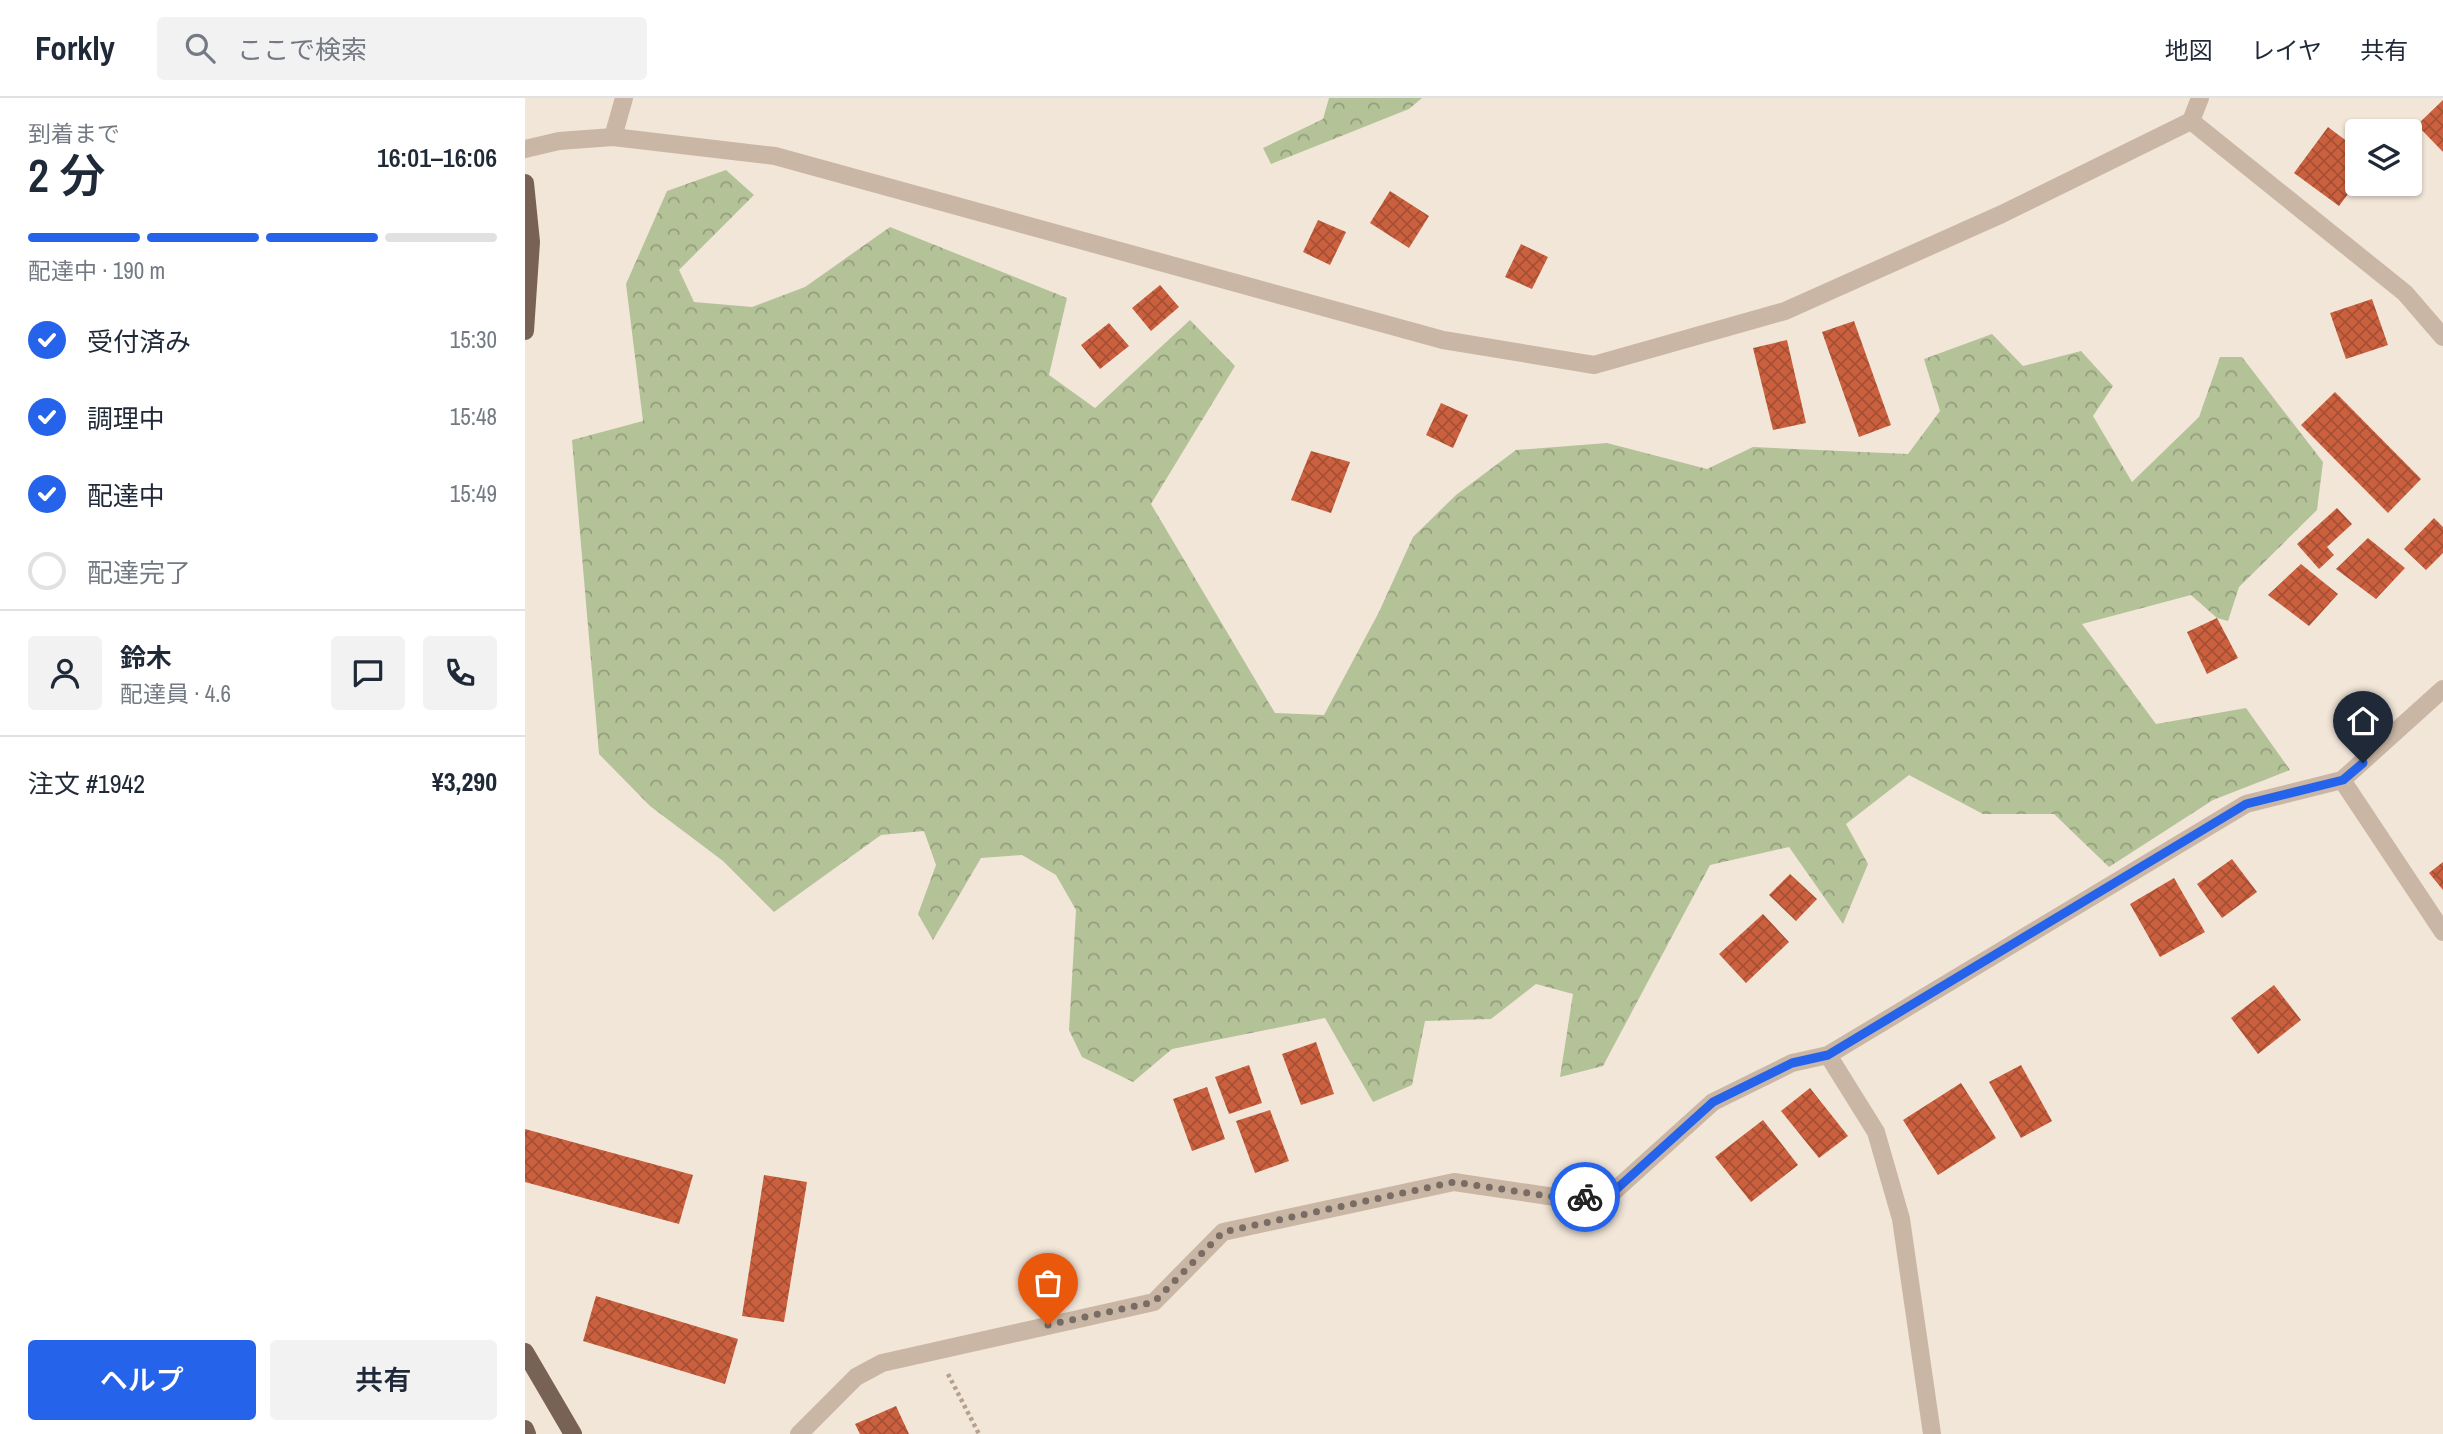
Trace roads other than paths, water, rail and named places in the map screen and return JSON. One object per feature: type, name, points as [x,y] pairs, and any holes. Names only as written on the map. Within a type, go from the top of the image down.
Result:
[{"type":"main road","points":[[525,183],[531,242],[525,331]]},
{"type":"main road","points":[[525,1352],[573,1434]]},
{"type":"street","points":[[613,137],[624,98]]},
{"type":"street","points":[[525,149],[559,141],[613,137],[775,156],[1443,340],[1594,365],[1786,311],[2002,214],[2191,121],[2200,98]]},
{"type":"street","points":[[2191,121],[2405,293],[2443,337]]},
{"type":"street","points":[[799,1434],[856,1377],[882,1363],[1154,1302],[1223,1232],[1454,1182],[1568,1199],[1611,1194],[1713,1102],[1792,1063],[1828,1055],[2246,804],[2343,780],[2443,689]]},
{"type":"street","points":[[2343,780],[2443,932]]},
{"type":"street","points":[[1828,1055],[1876,1132],[1901,1219],[1932,1434]]}]
